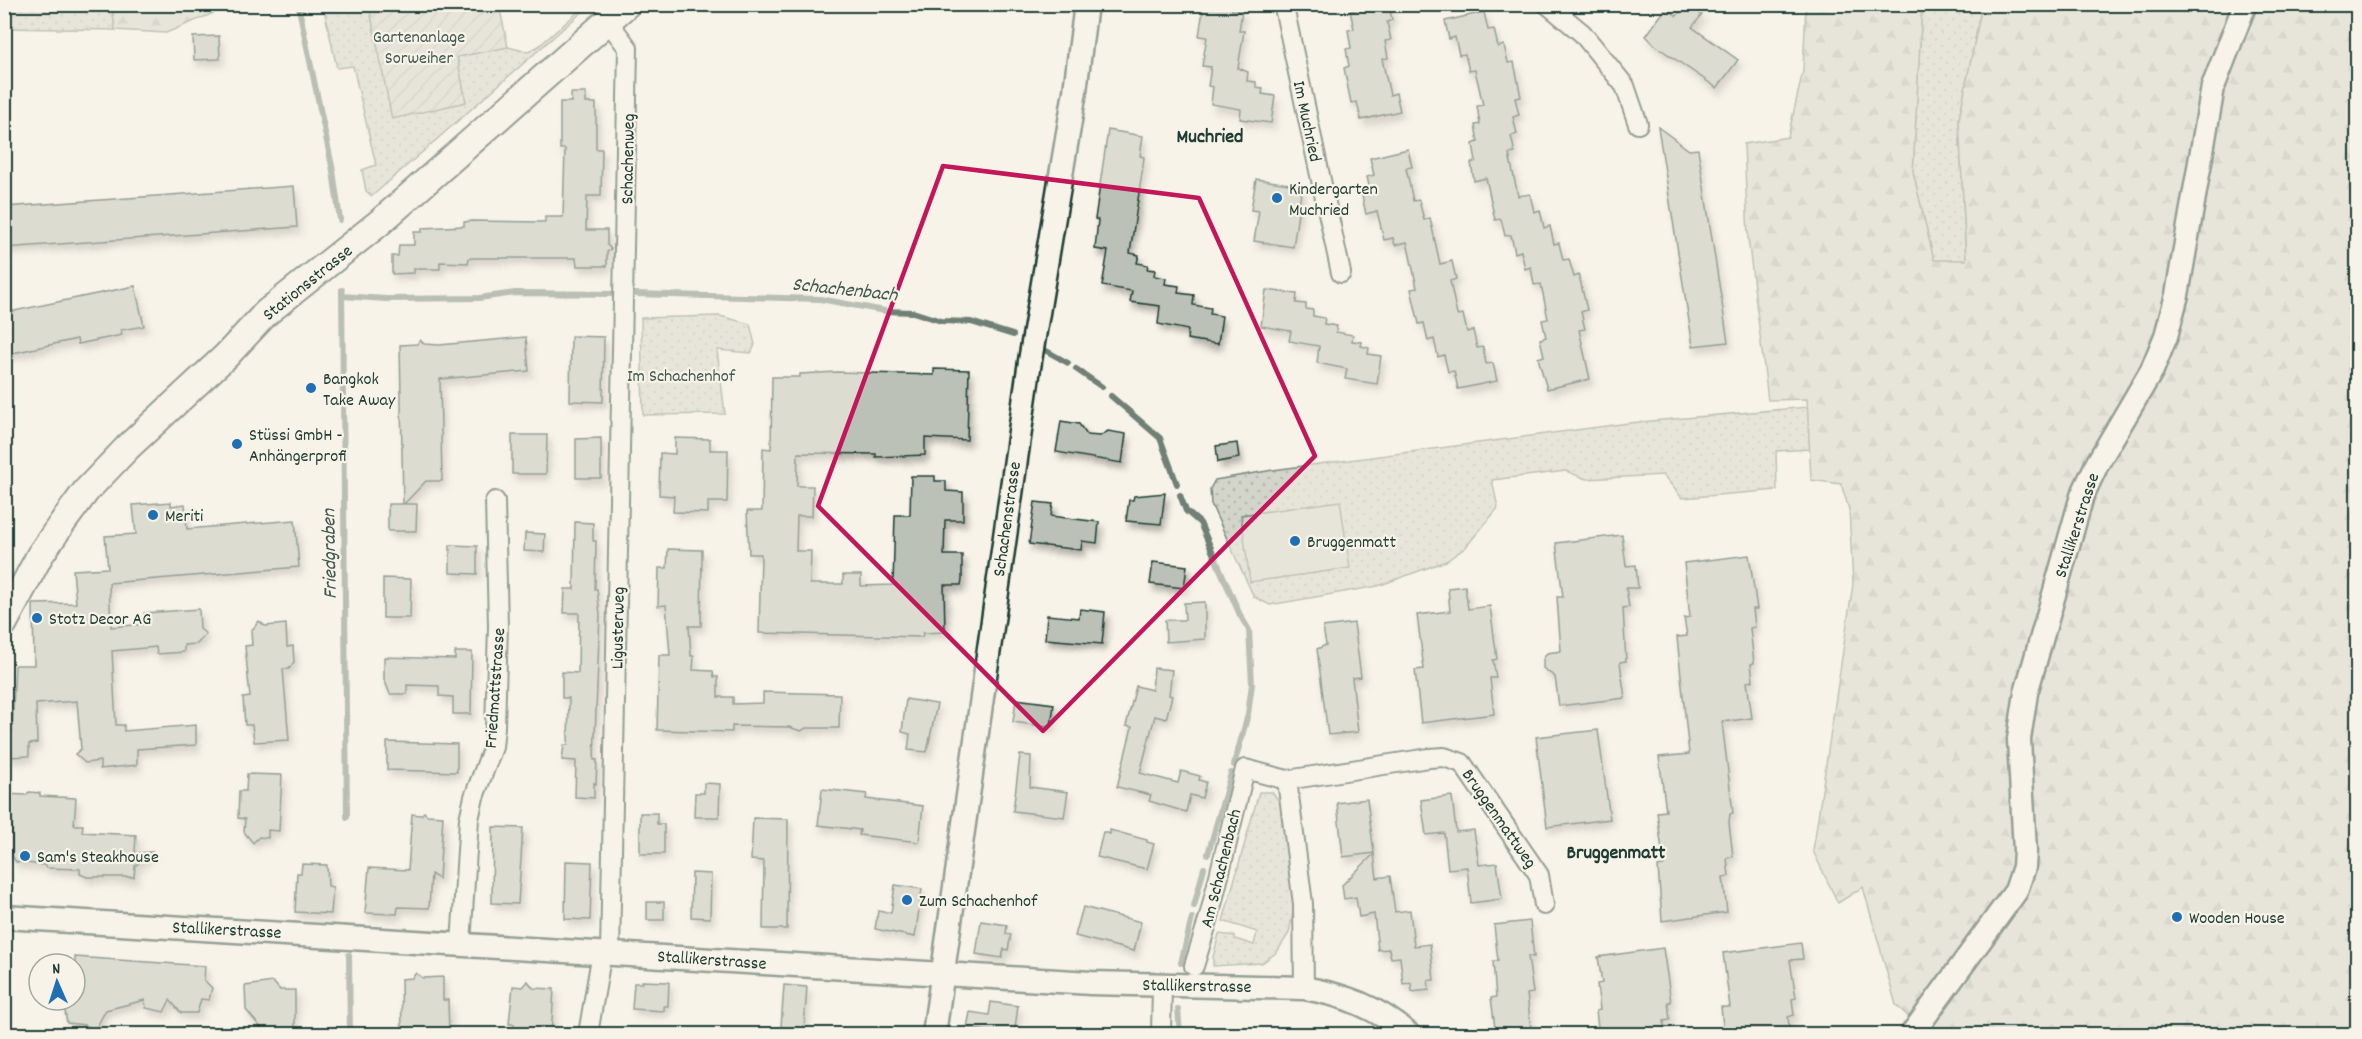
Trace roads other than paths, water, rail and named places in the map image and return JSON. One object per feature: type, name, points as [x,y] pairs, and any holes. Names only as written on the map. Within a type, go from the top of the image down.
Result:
[{"type":"main road","name":"Stationsstrasse","points":[[4,623],[40,555],[63,522],[86,491],[128,447],[226,356],[267,313],[370,230],[619,12]]},
{"type":"street","name":"Schachenstrasse","points":[[934,1035],[1028,373],[1075,91],[1086,4]]},
{"type":"street","name":"Im Muchried","points":[[1287,4],[1285,12],[1341,273]]},
{"type":"street","points":[[1547,4],[1582,33],[1625,86],[1638,124]]},
{"type":"street","name":"Stallikerstrasse","points":[[1912,1035],[2005,910],[2019,883],[2025,851],[2019,739],[2026,693],[2082,496],[2097,464],[2152,370],[2166,336],[2177,295],[2213,87],[2245,4]]},
{"type":"street","name":"Schachenweg","points":[[619,12],[613,28],[628,48],[624,304]]},
{"type":"street","name":"Ligusterweg","points":[[588,1035],[606,952],[624,304]]},
{"type":"street","name":"Friedmattstrasse","points":[[461,944],[469,819],[474,797],[493,747],[495,727],[498,626],[495,501]]},
{"type":"street","name":"Bruggenmattweg","points":[[1245,769],[1287,780],[1429,758],[1444,757],[1462,763],[1539,875],[1544,905]]},
{"type":"street","name":"Am Schachenbach","points":[[1194,966],[1209,917],[1245,769]]},
{"type":"street","points":[[1287,780],[1303,904],[1304,988]]},
{"type":"street","name":"Stallikerstrasse","points":[[4,918],[1162,986],[1304,988],[1334,993],[1361,1002],[1391,1019],[1408,1035]]},
{"type":"street","points":[[1161,1035],[1162,986]]},
{"type":"waterway","name":"Friedgraben","points":[[298,4],[333,171],[340,220]]},
{"type":"waterway","name":"Friedgraben","points":[[342,290],[347,817]]},
{"type":"waterway","name":"Schachenbach","points":[[342,296],[386,299],[479,298],[515,293],[616,294]]},
{"type":"waterway","name":"Schachenbach","points":[[635,294],[820,299],[885,311],[913,312],[941,321],[971,322],[1013,335]]},
{"type":"waterway","name":"Schachenbach","points":[[1043,349],[1068,363]]},
{"type":"waterway","name":"Schachenbach","points":[[1076,369],[1102,387]]},
{"type":"waterway","name":"Schachenbach","points":[[1111,396],[1160,438],[1177,484]]},
{"type":"waterway","name":"Schachenbach","points":[[1180,495],[1186,511],[1200,523],[1240,615],[1249,630],[1252,684],[1248,714],[1234,765]]},
{"type":"waterway","name":"Schachenbach","points":[[1208,854],[1231,773]]},
{"type":"waterway","name":"Schachenbach","points":[[1194,906],[1204,868]]},
{"type":"waterway","name":"Schachenbach","points":[[1181,963],[1192,918]]},
{"type":"waterway","name":"Friedgraben","points":[[349,955],[350,1034]]},
{"type":"waterway","name":"Schachenbach","points":[[1178,1009],[1180,1034]]},
{"type":"place","name":"Kindergarten Muchried","points":[[1277,198]]},
{"type":"place","name":"Bangkok Take Away","points":[[311,388]]},
{"type":"place","name":"Stüssi GmbH - Anhängerprofi","points":[[237,444]]},
{"type":"place","name":"Meriti","points":[[153,515]]},
{"type":"place","name":"Bruggenmatt","points":[[1295,541]]},
{"type":"place","name":"Stotz Decor AG","points":[[37,618]]},
{"type":"place","name":"Sam's Steakhouse","points":[[25,856]]},
{"type":"place","name":"Zum Schachenhof","points":[[907,900]]},
{"type":"place","name":"Wooden House","points":[[2177,917]]},
{"type":"district","name":"Muchried","points":[[1210,135]]},
{"type":"district","name":"Bruggenmatt","points":[[1616,851]]},
{"type":"park label","name":"Gartenanlage Sorweiher","points":[[419,46]]},
{"type":"park label","name":"Im Schachenhof","points":[[681,375]]}]
